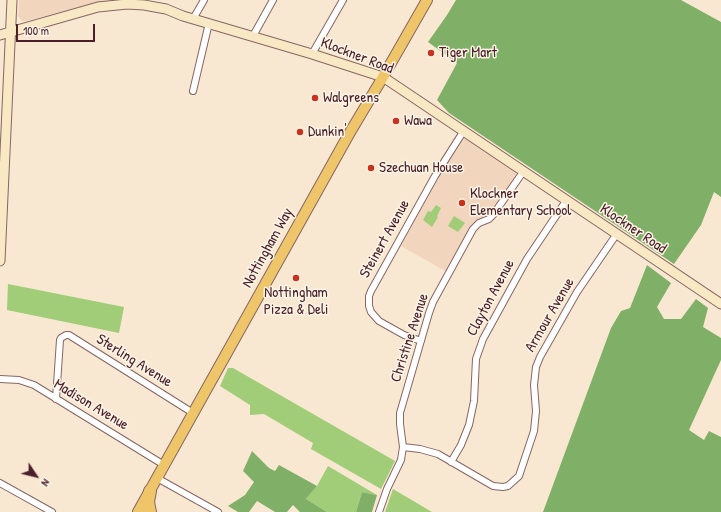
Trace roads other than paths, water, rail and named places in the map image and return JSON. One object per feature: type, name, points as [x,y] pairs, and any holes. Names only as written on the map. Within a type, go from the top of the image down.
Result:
[{"type":"highway","points":[[150,491],[148,502],[150,512]]},
{"type":"main road","points":[[0,261],[2,155],[12,0]]},
{"type":"main road","name":"Nottingham Way","points":[[138,512],[349,134],[383,78],[426,0]]},
{"type":"main road","name":"Klockner Road","points":[[0,36],[98,7],[135,4],[156,7],[312,54],[383,78],[721,304]]},
{"type":"street","points":[[193,19],[204,0]]},
{"type":"street","points":[[252,36],[273,0]]},
{"type":"street","points":[[312,54],[343,0]]},
{"type":"street","points":[[193,91],[209,23]]},
{"type":"street","name":"Steinert Avenue","points":[[421,341],[404,335],[379,322],[371,312],[369,306],[369,296],[435,176],[463,132]]},
{"type":"street","name":"Christine Avenue","points":[[379,512],[387,489],[401,460],[403,447],[400,413],[433,302],[472,230],[479,223],[489,219],[493,215],[523,172]]},
{"type":"street","name":"Clayton Avenue","points":[[451,462],[461,445],[469,425],[474,401],[476,359],[482,339],[527,259],[566,201]]},
{"type":"street","name":"Armour Avenue","points":[[403,447],[429,451],[451,462],[491,486],[498,488],[508,486],[519,476],[534,431],[536,411],[534,375],[540,357],[577,292],[616,235]]},
{"type":"street","name":"Sterling Avenue","points":[[56,398],[60,340],[64,336],[69,335],[193,413]]},
{"type":"street","name":"Madison Avenue","points":[[0,379],[27,382],[56,398],[164,465]]},
{"type":"street","points":[[157,478],[218,512]]},
{"type":"street","points":[[0,483],[52,512]]},
{"type":"place","name":"Tiger Mart","points":[[431,53]]},
{"type":"place","name":"Walgreens","points":[[315,98]]},
{"type":"place","name":"Wawa","points":[[396,121]]},
{"type":"place","name":"Dunkin'","points":[[300,132]]},
{"type":"place","name":"Szechuan House","points":[[371,168]]},
{"type":"place","name":"Klockner Elementary School","points":[[462,203]]},
{"type":"place","name":"Nottingham Pizza & Deli","points":[[296,278]]}]
